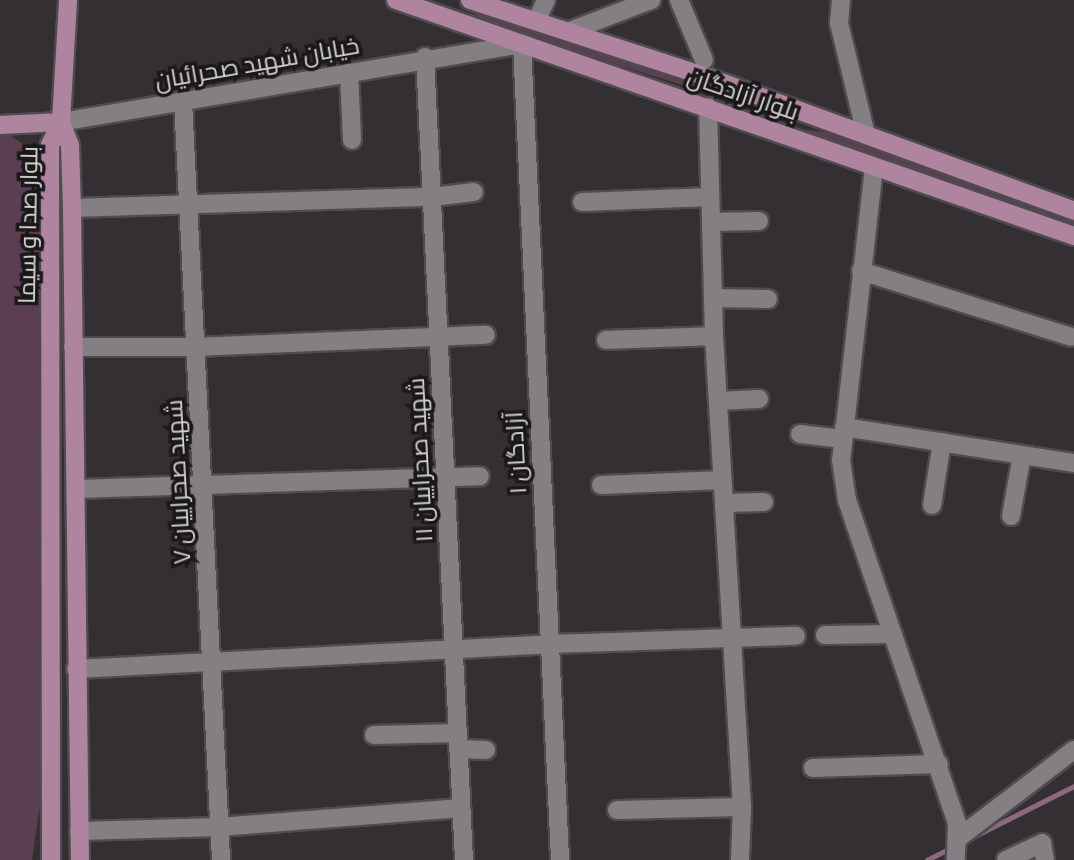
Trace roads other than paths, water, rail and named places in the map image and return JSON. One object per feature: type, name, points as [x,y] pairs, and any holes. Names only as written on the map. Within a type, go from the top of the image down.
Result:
[{"type":"main road","points":[[61,122],[68,0]]},
{"type":"main road","name":"بلوار آزادگان","points":[[470,0],[570,30],[779,103],[1074,211]]},
{"type":"main road","name":"بلوار آزادگان","points":[[403,1],[429,5],[522,44],[771,128],[874,167],[1074,236]]},
{"type":"main road","points":[[771,128],[779,103]]},
{"type":"main road","name":"خیابان شهید صحرائیان","points":[[0,125],[61,122]]},
{"type":"main road","name":"بلوار صدا و سیما","points":[[61,122],[70,145],[72,208],[80,860]]},
{"type":"main road","name":"بلوار صدا و سیما","points":[[51,860],[50,145],[61,122]]},
{"type":"street","points":[[537,20],[545,0]]},
{"type":"street","points":[[570,30],[651,0]]},
{"type":"street","points":[[679,0],[704,60]]},
{"type":"street","points":[[841,0],[839,23],[866,135]]},
{"type":"street","name":"خیابان شهید صحرائیان","points":[[61,122],[349,73],[425,57],[522,44]]},
{"type":"street","name":"آزادگان ۱","points":[[522,44],[560,860]]},
{"type":"street","name":"شهید صحراییان ۱۱","points":[[425,57],[464,860]]},
{"type":"street","points":[[349,73],[352,140]]},
{"type":"street","name":"شهید صحراییان ۷","points":[[183,101],[221,860]]},
{"type":"street","points":[[708,107],[714,336],[742,807],[740,860]]},
{"type":"street","points":[[874,167],[843,433],[847,500],[939,764],[957,824],[956,860]]},
{"type":"street","points":[[72,208],[432,197],[474,192]]},
{"type":"street","points":[[582,202],[710,197]]},
{"type":"street","points":[[711,222],[759,222]]},
{"type":"street","points":[[861,271],[1071,337]]},
{"type":"street","points":[[713,298],[768,299]]},
{"type":"street","points":[[73,347],[195,347],[486,335]]},
{"type":"street","points":[[606,341],[714,336]]},
{"type":"street","points":[[718,401],[759,399]]},
{"type":"street","points":[[800,434],[843,433],[942,442],[1074,463]]},
{"type":"street","points":[[932,505],[942,442]]},
{"type":"street","points":[[1011,516],[1022,455]]},
{"type":"street","points":[[76,489],[480,476]]},
{"type":"street","points":[[601,485],[722,480]]},
{"type":"street","points":[[724,503],[764,502]]},
{"type":"street","points":[[825,635],[893,634]]},
{"type":"street","points":[[76,669],[550,644],[796,636]]},
{"type":"street","points":[[374,735],[458,741],[486,750]]},
{"type":"street","points":[[957,839],[1021,794],[1074,750]]},
{"type":"street","points":[[813,768],[939,764]]},
{"type":"street","points":[[617,810],[742,807]]},
{"type":"street","points":[[79,831],[219,827],[461,808]]},
{"type":"street","points":[[1006,860],[1042,843],[1045,860]]},
{"type":"waterway","points":[[971,838],[1074,786]]},
{"type":"waterway","points":[[927,860],[951,848]]}]
